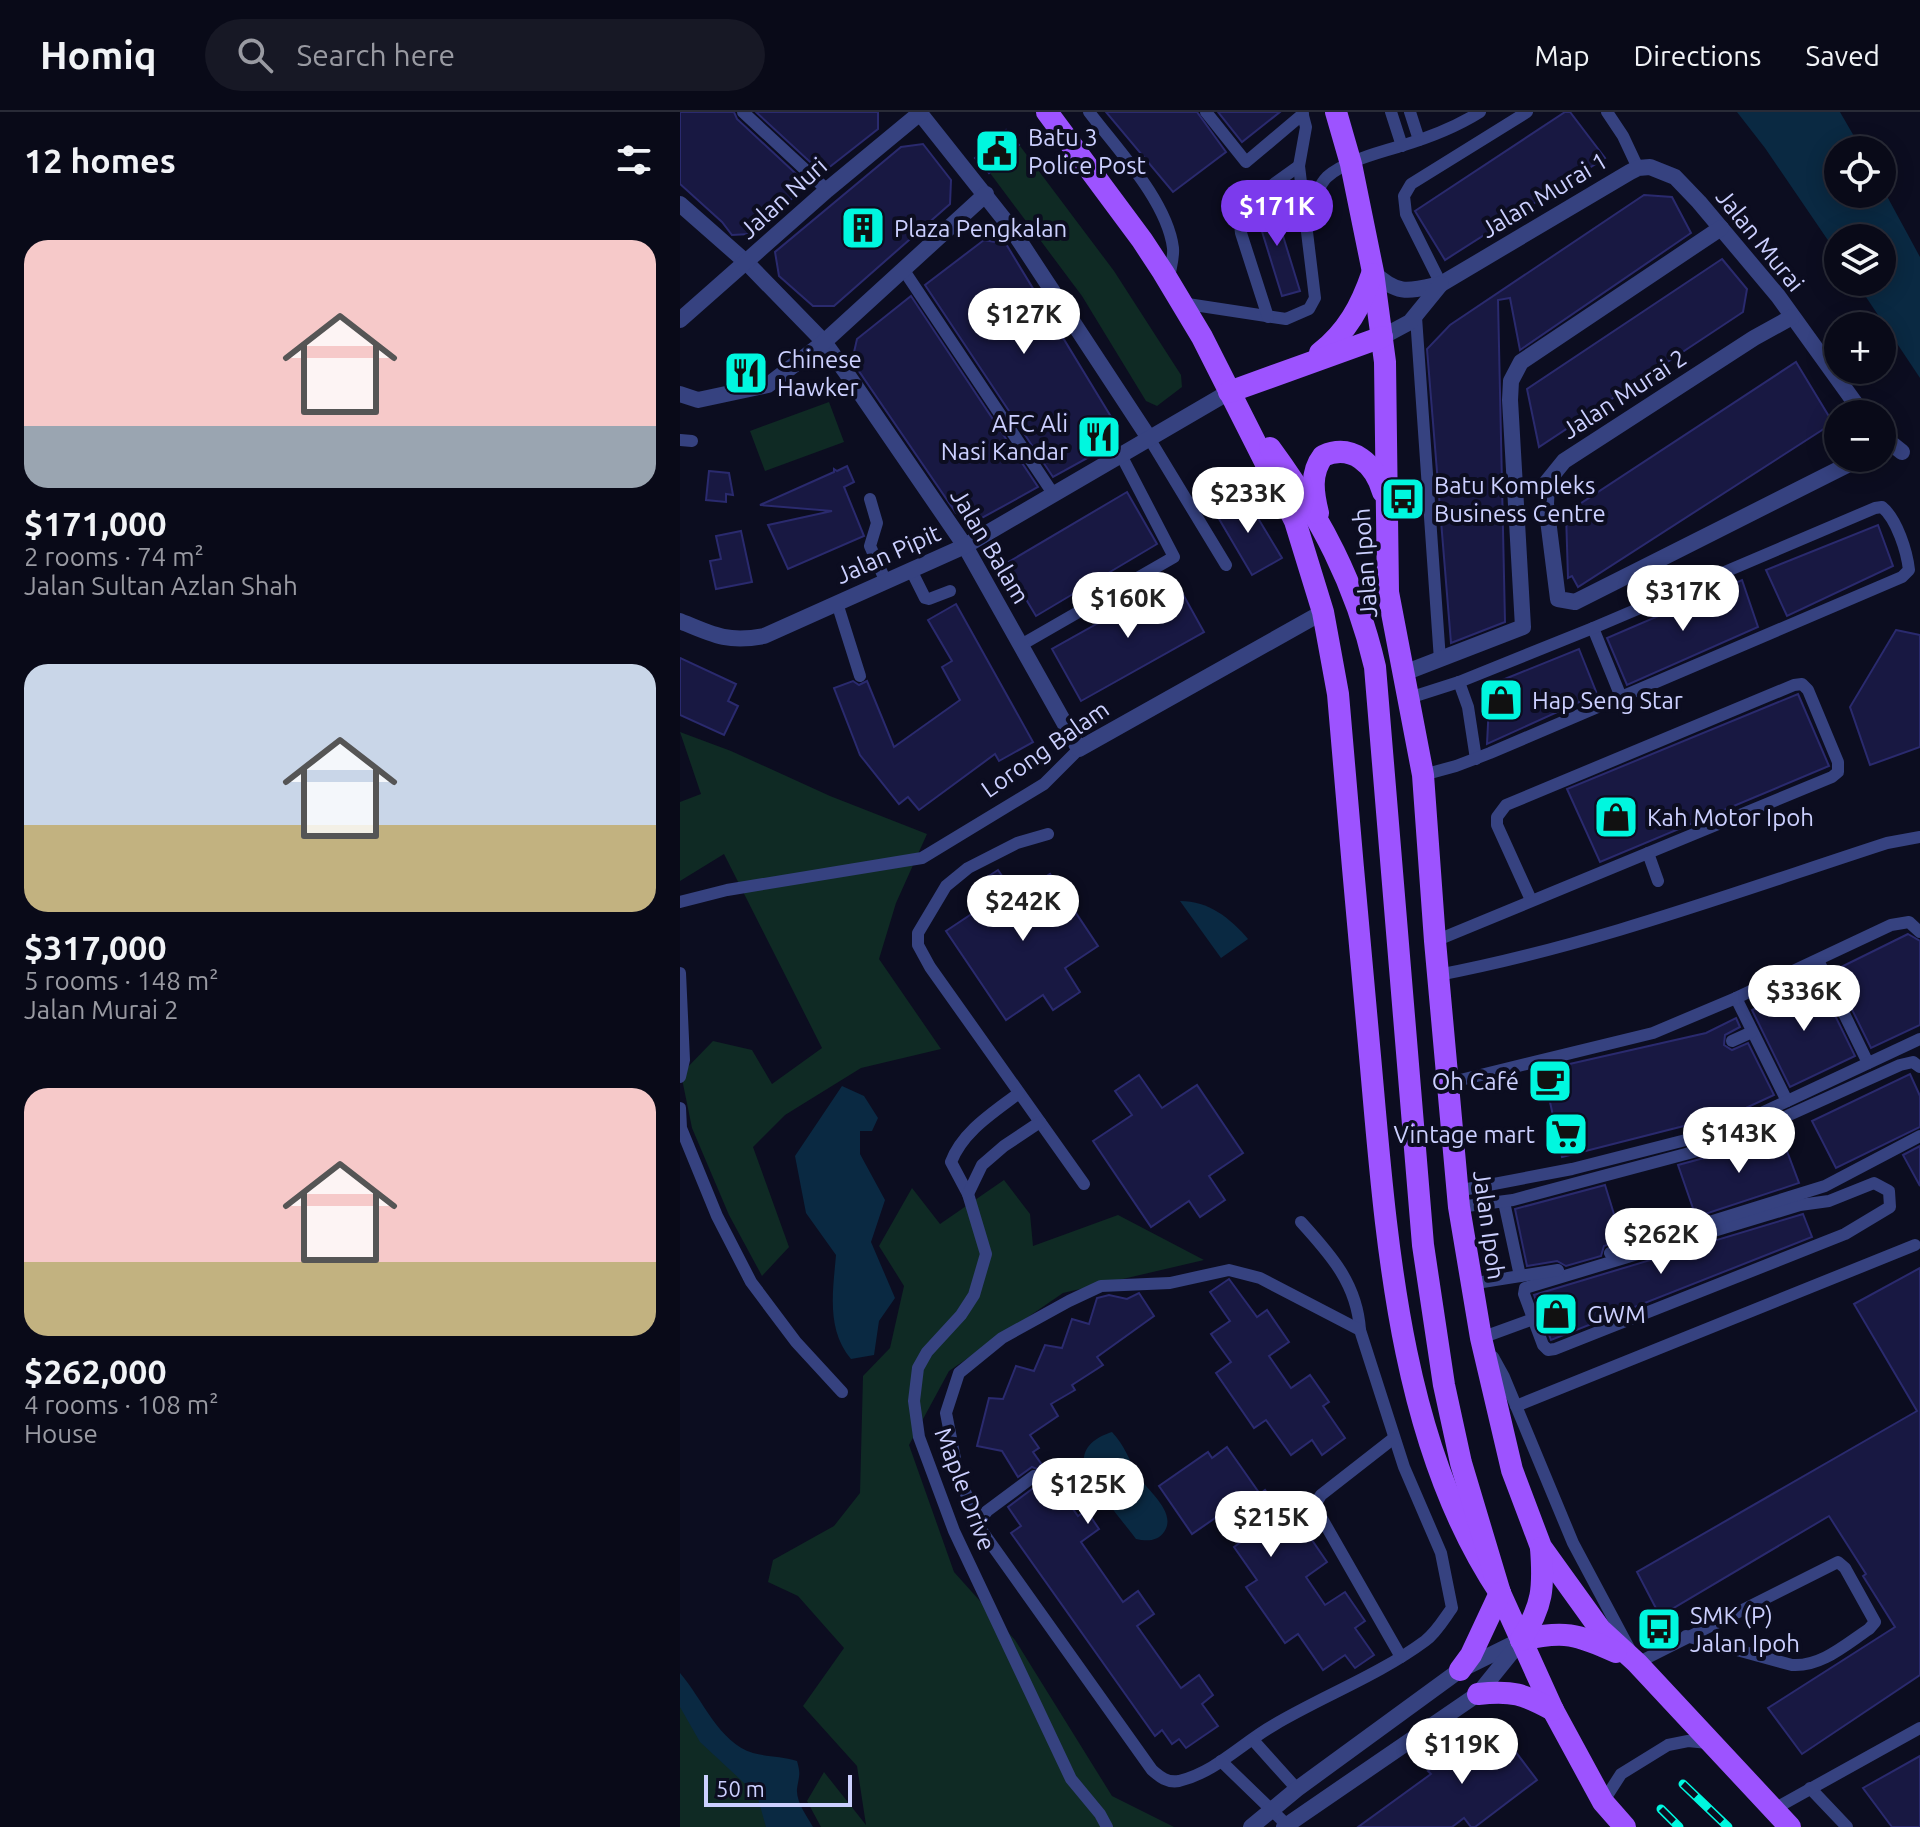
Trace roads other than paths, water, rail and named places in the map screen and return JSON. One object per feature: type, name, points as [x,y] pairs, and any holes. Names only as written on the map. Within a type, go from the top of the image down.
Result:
[{"type":"main road","points":[[1047,112],[1142,240],[1202,337],[1295,521],[1323,612],[1338,694],[1391,1269],[1415,1385],[1436,1460],[1475,1555],[1500,1593],[1471,1655],[1460,1670]]},
{"type":"main road","name":"Jalan Ipoh","points":[[1336,112],[1344,168],[1373,272],[1385,362],[1388,592],[1423,775],[1458,1199],[1470,1284],[1512,1470],[1541,1547],[1600,1629],[1637,1663],[1790,1827]]},
{"type":"main road","points":[[1307,362],[1338,339],[1351,322],[1373,272]]},
{"type":"main road","points":[[1229,392],[1382,337]]},
{"type":"main road","name":"Jalan Ipoh","points":[[1229,392],[1292,479],[1324,533],[1351,585],[1365,624],[1375,667],[1427,1274],[1444,1385],[1461,1463],[1500,1593],[1553,1710],[1603,1802],[1625,1827]]},
{"type":"main road","points":[[1324,533],[1313,487],[1318,463],[1323,456],[1335,451],[1349,451],[1364,462],[1380,479],[1386,503]]},
{"type":"main road","points":[[1521,1640],[1541,1603],[1544,1581],[1541,1547]]},
{"type":"main road","points":[[1521,1640],[1549,1634],[1581,1636],[1637,1663]]},
{"type":"main road","points":[[1478,1694],[1502,1691],[1525,1694],[1553,1710]]},
{"type":"street","name":"Jalan Nuri","points":[[680,320],[919,112]]},
{"type":"street","points":[[919,112],[1011,228],[1149,438]]},
{"type":"street","name":"Jalan Murai 1","points":[[1373,272],[1389,287],[1407,290],[1441,284],[1638,168],[1650,167],[1675,177]]},
{"type":"street","name":"Jalan Murai","points":[[1675,177],[1761,275],[1853,400]]},
{"type":"street","points":[[680,394],[698,400],[768,385],[824,342],[986,194]]},
{"type":"street","name":"Jalan Balam","points":[[680,204],[747,263],[824,342],[965,546],[1079,749]]},
{"type":"street","points":[[1404,673],[1523,627],[1510,400],[1511,381],[1521,362],[1721,228]]},
{"type":"street","name":"Jalan Murai 1","points":[[1382,337],[1416,317],[1441,284]]},
{"type":"street","name":"Jalan Murai 2","points":[[1792,317],[1754,338],[1564,461],[1547,482],[1546,504],[1558,599],[1575,602],[1833,472]]},
{"type":"street","name":"Jalan Pipit","points":[[680,621],[721,638],[741,640],[764,636],[965,546],[1229,392]]},
{"type":"street","name":"Lorong Balam","points":[[1079,749],[1323,612]]},
{"type":"street","points":[[1251,1827],[1270,1809],[1460,1670],[1521,1640]]},
{"type":"street","points":[[1286,1826],[1478,1694],[1521,1640]]},
{"type":"lane","points":[[743,112],[827,190]]},
{"type":"lane","points":[[1089,112],[1137,175],[1162,215],[1173,249],[1169,282]]},
{"type":"lane","points":[[1181,303],[1286,319],[1309,309],[1315,298],[1299,166],[1306,127],[1302,113],[1246,162],[1206,112]]},
{"type":"lane","points":[[1391,112],[1402,146]]},
{"type":"lane","points":[[1410,112],[1419,140]]},
{"type":"lane","points":[[1304,224],[1325,178],[1378,152],[1463,123],[1480,112]]},
{"type":"lane","points":[[1441,284],[1406,214],[1404,196],[1411,184],[1527,112]]},
{"type":"lane","points":[[1607,112],[1638,168]]},
{"type":"lane","points":[[1268,317],[1241,233],[1239,216],[1250,201],[1299,166]]},
{"type":"lane","points":[[903,269],[1054,495]]},
{"type":"lane","points":[[1416,317],[1440,660]]},
{"type":"lane","points":[[1149,438],[1226,565]]},
{"type":"lane","points":[[1021,645],[1174,557],[1121,455]]},
{"type":"lane","points":[[1192,508],[1220,492]]},
{"type":"lane","points":[[870,499],[877,523],[870,546],[886,582]]},
{"type":"lane","points":[[1409,698],[1459,682],[1593,628],[1875,508],[1882,507],[1889,513],[1908,561],[1909,570],[1902,577],[1476,759],[1423,775]]},
{"type":"lane","points":[[911,570],[925,598],[950,591]]},
{"type":"lane","points":[[837,603],[860,676]]},
{"type":"lane","points":[[1593,628],[1621,697]]},
{"type":"lane","points":[[1459,682],[1468,707],[1476,759]]},
{"type":"lane","points":[[1435,941],[1832,777],[1838,772],[1838,762],[1808,690],[1802,684],[1794,685],[1506,805],[1497,817],[1497,825],[1531,900]]},
{"type":"lane","name":"Lorong Balam","points":[[680,902],[727,890],[922,858],[1044,784],[1079,749]]},
{"type":"lane","points":[[1048,834],[1017,843],[968,868],[946,886],[918,933],[918,945],[930,967],[1084,1184]]},
{"type":"lane","points":[[1438,975],[1491,965],[1583,939],[1887,843],[1920,837]]},
{"type":"lane","points":[[1648,853],[1658,881]]},
{"type":"lane","points":[[1448,1083],[1653,1033],[1736,998],[1891,925],[1909,922],[1920,932]]},
{"type":"lane","points":[[1818,960],[1868,1063]]},
{"type":"lane","points":[[680,973],[684,1060],[680,1077]]},
{"type":"lane","points":[[1736,998],[1787,1101]]},
{"type":"lane","points":[[1732,1041],[1752,1032]]},
{"type":"lane","points":[[1458,1199],[1493,1184],[1572,1169],[1725,1130],[1920,1039]]},
{"type":"lane","points":[[1458,1199],[1504,1202],[1727,1143],[1900,1065],[1913,1062],[1920,1067]]},
{"type":"lane","name":"Maple Drive","points":[[1019,1093],[969,1133],[957,1147],[951,1162],[968,1194],[986,1254],[974,1295],[961,1315],[927,1352],[918,1368],[914,1401],[919,1437],[954,1531],[1071,1779],[1107,1827]]},
{"type":"lane","points":[[680,1108],[681,1128],[717,1216],[751,1282],[796,1342],[842,1392]]},
{"type":"lane","points":[[968,1194],[982,1165],[1040,1122]]},
{"type":"lane","points":[[1470,1284],[1548,1273],[1825,1186],[1920,1136]]},
{"type":"lane","points":[[1874,1183],[1889,1191],[1890,1207],[1845,1234],[1555,1349],[1548,1350],[1543,1345],[1533,1319],[1524,1294],[1525,1288],[1531,1285],[1800,1205],[1829,1201],[1874,1183]]},
{"type":"lane","points":[[1504,1202],[1520,1276]]},
{"type":"lane","points":[[1301,1222],[1335,1259],[1358,1307],[1360,1330],[1394,1438],[1441,1553],[1452,1608],[1429,1638],[1401,1657],[1270,1727],[1221,1761],[1171,1782],[1152,1770],[977,1524],[957,1469],[946,1413],[959,1373],[1002,1338],[1101,1286],[1170,1283],[1229,1270],[1260,1278],[1360,1330]]},
{"type":"lane","points":[[1516,1406],[1915,1245]]},
{"type":"lane","points":[[1533,1319],[1481,1338],[1504,1377],[1573,1543],[1637,1663],[1686,1636],[1838,1562],[1845,1568],[1875,1622],[1819,1661],[1806,1666],[1792,1665],[1686,1636]]},
{"type":"lane","points":[[1394,1438],[1321,1495],[1316,1503],[1317,1510],[1401,1657]]},
{"type":"lane","points":[[977,1524],[987,1511],[1034,1476]]},
{"type":"lane","points":[[1774,1809],[1920,1728]]},
{"type":"lane","points":[[1253,1740],[1297,1789]]},
{"type":"lane","points":[[1603,1802],[1621,1774],[1668,1745],[1688,1741],[1713,1744]]},
{"type":"lane","points":[[1221,1761],[1286,1826]]},
{"type":"lane","points":[[1810,1788],[1847,1827]]},
{"type":"water","points":[[1737,112],[1840,112],[1854,136],[1824,136],[1824,208],[1893,208],[1920,257],[1920,378],[1896,342],[1896,312],[1876,312],[1865,296],[1896,296],[1896,224],[1824,224],[1824,234]]},
{"type":"water","points":[[1180,901],[1210,907],[1234,924],[1248,939],[1221,958]]},
{"type":"water","points":[[842,1086],[864,1096],[878,1118],[872,1131],[860,1131],[860,1154],[885,1200],[871,1242],[895,1298],[879,1321],[874,1355],[851,1359],[834,1322],[836,1255],[806,1213],[795,1156]]},
{"type":"water","points":[[1112,1432],[1137,1474],[1164,1509],[1167,1524],[1164,1532],[1155,1539],[1136,1539],[1086,1468],[1086,1450],[1097,1439]]},
{"type":"water","points":[[680,1673],[730,1740],[753,1753],[797,1761],[798,1799],[813,1827],[766,1827],[757,1795],[700,1742],[680,1707]]},
{"type":"railway","points":[[1683,1784],[1728,1827]]},
{"type":"railway","points":[[1661,1809],[1679,1827]]},
{"type":"place","name":"Batu 3 Police Post","points":[[997,151]]},
{"type":"place","name":"Plaza Pengkalan","points":[[863,228]]},
{"type":"place","name":"Chinese Hawker","points":[[746,373]]},
{"type":"place","name":"AFC Ali Nasi Kandar","points":[[1099,437]]},
{"type":"place","name":"Batu Kompleks Business Centre","points":[[1403,499]]},
{"type":"place","name":"Hap Seng Star","points":[[1501,700]]},
{"type":"place","name":"Kah Motor Ipoh","points":[[1616,817]]},
{"type":"place","name":"Oh Café","points":[[1550,1081]]},
{"type":"place","name":"Vintage mart","points":[[1566,1134]]},
{"type":"place","name":"GWM","points":[[1556,1314]]},
{"type":"place","name":"SMK (P) Jalan Ipoh","points":[[1659,1629]]}]
